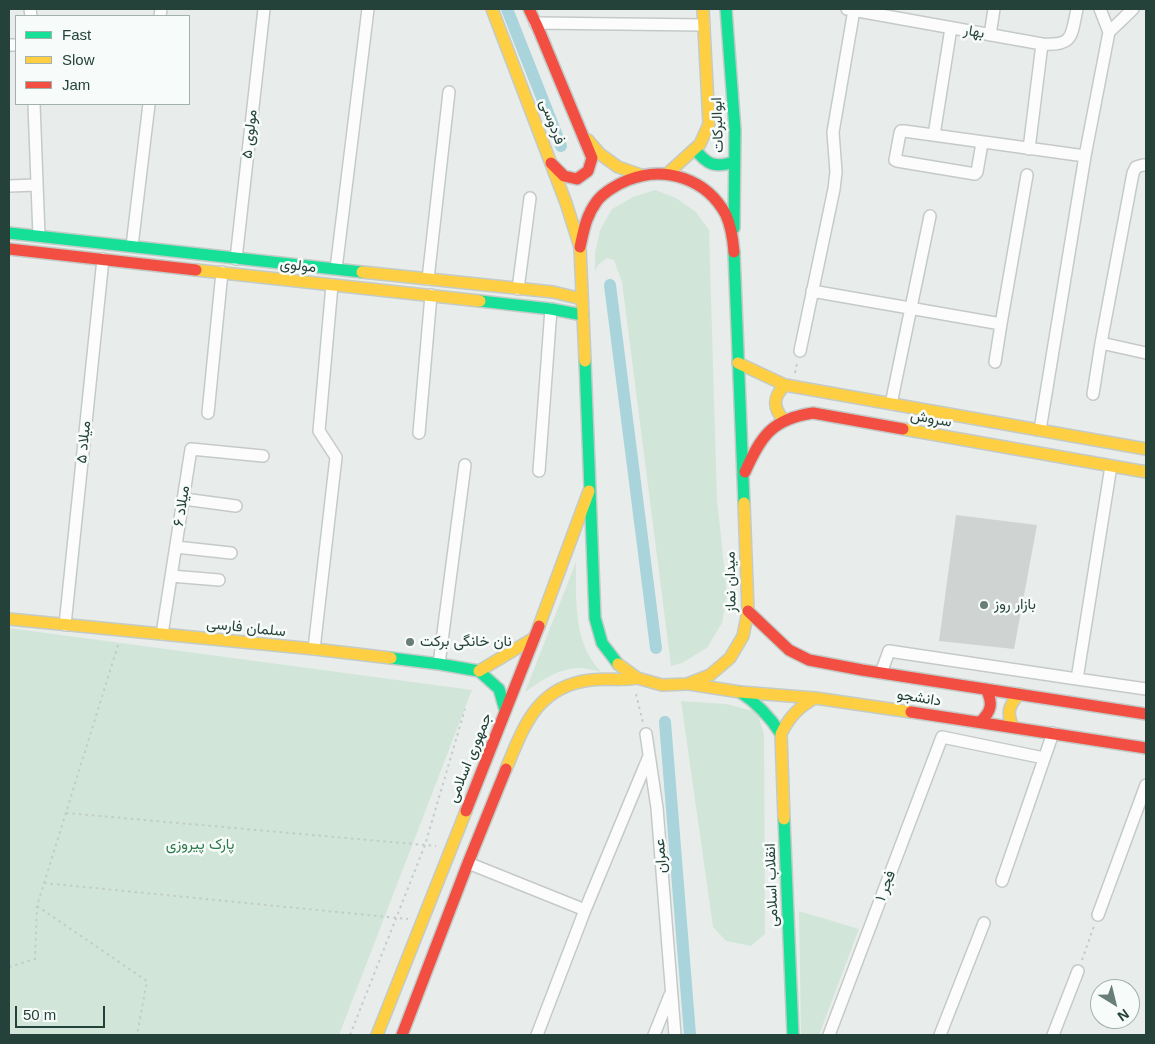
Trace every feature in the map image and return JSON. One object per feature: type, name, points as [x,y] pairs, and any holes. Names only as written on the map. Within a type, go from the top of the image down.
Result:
[{"type":"main road","name":"فردوسی","points":[[492,9],[566,203],[580,247]]},
{"type":"main road","name":"فردوسی","points":[[529,9],[592,158],[588,171],[577,179],[564,176],[551,163]]},
{"type":"main road","name":"ابوالبرکات","points":[[666,174],[700,144],[709,124],[703,9]]},
{"type":"main road","name":"ابوالبرکات","points":[[726,9],[735,130],[734,240]]},
{"type":"main road","points":[[582,133],[600,154],[618,167],[641,174]]},
{"type":"main road","points":[[695,149],[701,159],[712,165],[723,166],[734,162]]},
{"type":"main road","name":"میدان نماز","points":[[641,174],[666,174],[691,181],[712,195],[726,216],[734,240],[748,612],[743,636],[730,658],[710,675],[687,684],[662,685],[635,679],[616,663],[602,643],[595,618],[580,247],[585,222],[598,200],[618,184],[641,174]]},
{"type":"main road","name":"مولوی","points":[[9,233],[553,292],[582,299]]},
{"type":"main road","points":[[69,256],[70,239]]},
{"type":"main road","name":"مولوی","points":[[9,249],[431,295],[552,309],[583,315]]},
{"type":"main road","points":[[552,309],[553,292]]},
{"type":"main road","name":"سروش","points":[[738,364],[788,386],[1146,449]]},
{"type":"main road","points":[[784,420],[776,409],[775,402],[779,389],[788,386]]},
{"type":"main road","name":"سروش","points":[[742,479],[752,455],[764,435],[784,420],[813,413],[1146,472]]},
{"type":"main road","name":"جمهوری اسلامی","points":[[402,1035],[422,920],[590,491]]},
{"type":"main road","name":"دانشجو","points":[[748,612],[789,650],[809,660],[1146,714]]},
{"type":"main road","name":"سلمان فارسی","points":[[9,619],[314,650],[439,664],[479,671]]},
{"type":"main road","points":[[505,710],[499,689],[479,671],[534,638]]},
{"type":"main road","name":"جمهوری اسلامی","points":[[377,1035],[409,986],[468,863],[523,728],[534,712],[550,695],[570,684],[601,679],[635,679]]},
{"type":"main road","name":"دانشجو","points":[[687,684],[740,692],[815,698],[1146,748]]},
{"type":"main road","points":[[980,722],[987,716],[991,707],[991,698],[986,689]]},
{"type":"main road","points":[[740,692],[753,700],[765,712],[781,734]]},
{"type":"main road","points":[[1012,727],[1008,710],[1012,701],[1019,694]]},
{"type":"main road","points":[[781,734],[786,721],[793,712],[815,698]]},
{"type":"main road","name":"انقلاب اسلامی","points":[[781,734],[793,1035]]},
{"type":"street","name":"مولوی ۵","points":[[236,259],[264,9]]},
{"type":"street","points":[[336,269],[368,9]]},
{"type":"street","points":[[800,351],[834,189],[836,172],[833,132],[851,9]]},
{"type":"street","name":"بهار","points":[[851,9],[908,14],[951,28],[1042,44],[1061,44],[1071,36],[1077,9]]},
{"type":"street","points":[[990,35],[994,9]]},
{"type":"street","points":[[1040,430],[1085,156],[1109,32],[1100,9]]},
{"type":"street","points":[[1109,32],[1134,9]]},
{"type":"street","points":[[535,23],[704,25]]},
{"type":"street","points":[[934,135],[951,28]]},
{"type":"street","points":[[1029,149],[1042,44]]},
{"type":"street","points":[[428,279],[449,92]]},
{"type":"street","points":[[34,105],[39,236]]},
{"type":"street","points":[[132,246],[149,105]]},
{"type":"street","points":[[982,143],[977,172],[975,174],[895,160],[901,131],[1085,156]]},
{"type":"street","points":[[1093,394],[1133,173],[1136,167],[1146,165]]},
{"type":"street","points":[[995,362],[1027,175]]},
{"type":"street","points":[[9,186],[37,186]]},
{"type":"street","points":[[518,289],[530,198]]},
{"type":"street","points":[[891,404],[930,216]]},
{"type":"street","name":"میلاد ۵","points":[[65,625],[103,260]]},
{"type":"street","points":[[208,412],[222,272]]},
{"type":"street","points":[[314,650],[336,457],[318,431],[332,284]]},
{"type":"street","points":[[812,291],[1001,324]]},
{"type":"street","points":[[419,433],[431,295]]},
{"type":"street","points":[[539,471],[552,309]]},
{"type":"street","points":[[1101,343],[1146,353]]},
{"type":"street","name":"میلاد ۶","points":[[162,634],[191,449],[263,456]]},
{"type":"street","points":[[439,664],[465,465]]},
{"type":"street","points":[[1077,679],[1111,466]]},
{"type":"street","points":[[184,499],[236,506]]},
{"type":"street","points":[[176,547],[231,553]]},
{"type":"street","points":[[171,576],[219,580]]},
{"type":"street","points":[[882,673],[888,651],[1146,689]]},
{"type":"street","points":[[1002,881],[1052,733]]},
{"type":"street","name":"عمران","points":[[646,734],[657,808],[675,1035]]},
{"type":"street","name":"فجر ۱","points":[[829,1035],[942,737],[1044,758]]},
{"type":"street","points":[[537,1035],[585,910],[650,754]]},
{"type":"street","points":[[1098,915],[1146,785]]},
{"type":"street","points":[[468,863],[585,910]]},
{"type":"street","points":[[940,1035],[984,923]]},
{"type":"street","points":[[1053,1035],[1078,971]]},
{"type":"street","points":[[654,1035],[672,991]]},
{"type":"path","points":[[788,386],[800,351]]},
{"type":"path","points":[[9,967],[35,959],[37,906],[122,630]]},
{"type":"path","points":[[635,679],[646,734]]},
{"type":"path","points":[[350,1035],[425,845],[465,708]]},
{"type":"path","points":[[66,813],[451,847]]},
{"type":"path","points":[[44,883],[422,920]]},
{"type":"path","points":[[37,906],[147,981],[138,1035]]},
{"type":"path","points":[[1078,971],[1098,915]]},
{"type":"green space","points":[[655,190],[676,198],[696,212],[709,230],[717,499],[727,594],[722,623],[707,648],[682,663],[671,666],[622,282],[614,260],[607,258],[598,265],[595,272],[595,253],[600,230],[612,209],[633,197]]},
{"type":"green space","points":[[576,562],[577,612],[581,637],[591,659],[601,672],[581,668],[570,669],[550,676],[525,692]]},
{"type":"green space","name":"پارک پیروزی","points":[[9,628],[472,690],[339,1035],[9,1035]]},
{"type":"green space","points":[[681,701],[726,704],[757,712],[764,734],[765,934],[751,946],[726,941],[713,927]]},
{"type":"green space","points":[[799,911],[859,929],[819,1035],[801,1035]]},
{"type":"building","points":[[956,515],[1037,525],[1014,649],[939,641]]},
{"type":"waterway","points":[[507,9],[561,146]]},
{"type":"waterway","points":[[610,285],[656,648]]},
{"type":"waterway","points":[[665,722],[690,1035]]},
{"type":"traffic: fast","points":[[726,9],[735,130],[734,228]]},
{"type":"traffic: fast","points":[[695,149],[703,159],[712,164],[722,165],[734,162]]},
{"type":"traffic: fast","points":[[9,233],[362,272]]},
{"type":"traffic: fast","points":[[734,252],[744,503]]},
{"type":"traffic: fast","points":[[480,301],[551,309],[583,315]]},
{"type":"traffic: fast","points":[[585,361],[595,618],[602,643],[618,664]]},
{"type":"traffic: fast","points":[[391,658],[479,671]]},
{"type":"traffic: fast","points":[[479,671],[499,689],[505,710]]},
{"type":"traffic: fast","points":[[740,692],[763,711],[781,734]]},
{"type":"traffic: fast","points":[[784,819],[793,1035]]},
{"type":"traffic: slow","points":[[492,9],[566,203],[580,247],[585,361]]},
{"type":"traffic: slow","points":[[667,174],[700,144],[709,124],[703,9]]},
{"type":"traffic: slow","points":[[588,140],[600,154],[618,167],[641,175]]},
{"type":"traffic: slow","points":[[196,270],[480,301]]},
{"type":"traffic: slow","points":[[362,272],[553,292],[582,299]]},
{"type":"traffic: slow","points":[[738,363],[785,385],[1146,449]]},
{"type":"traffic: slow","points":[[784,420],[777,411],[776,398],[785,385]]},
{"type":"traffic: slow","points":[[903,429],[1146,472]]},
{"type":"traffic: slow","points":[[539,626],[589,491]]},
{"type":"traffic: slow","points":[[618,664],[637,678],[662,685],[687,684],[710,675],[730,658],[743,636],[748,611],[744,503]]},
{"type":"traffic: slow","points":[[9,619],[391,658]]},
{"type":"traffic: slow","points":[[479,671],[534,638]]},
{"type":"traffic: slow","points":[[506,769],[519,738],[535,711],[545,699],[557,690],[591,680],[637,678]]},
{"type":"traffic: slow","points":[[689,684],[740,692],[815,698],[911,712]]},
{"type":"traffic: slow","points":[[1013,727],[1009,713],[1013,702],[1019,694]]},
{"type":"traffic: slow","points":[[784,819],[781,734],[787,722],[795,713],[815,698]]},
{"type":"traffic: slow","points":[[377,1035],[466,811]]},
{"type":"traffic: jam","points":[[529,9],[592,158],[588,171],[577,179],[564,176],[551,163]]},
{"type":"traffic: jam","points":[[580,247],[588,217],[600,198],[611,189],[628,180],[656,174],[684,178],[708,192],[726,215],[734,252]]},
{"type":"traffic: jam","points":[[9,249],[196,270]]},
{"type":"traffic: jam","points":[[745,472],[757,448],[770,431],[787,420],[799,416],[813,413],[903,429]]},
{"type":"traffic: jam","points":[[748,611],[789,650],[809,660],[1146,714]]},
{"type":"traffic: jam","points":[[466,811],[539,626]]},
{"type":"traffic: jam","points":[[980,722],[990,707],[990,699],[986,689]]},
{"type":"traffic: jam","points":[[911,712],[1146,748]]},
{"type":"traffic: jam","points":[[402,1035],[506,769]]},
{"type":"place","name":"بازار روز","points":[[984,605]]},
{"type":"place","name":"نان خانگی برکت","points":[[410,642]]}]
